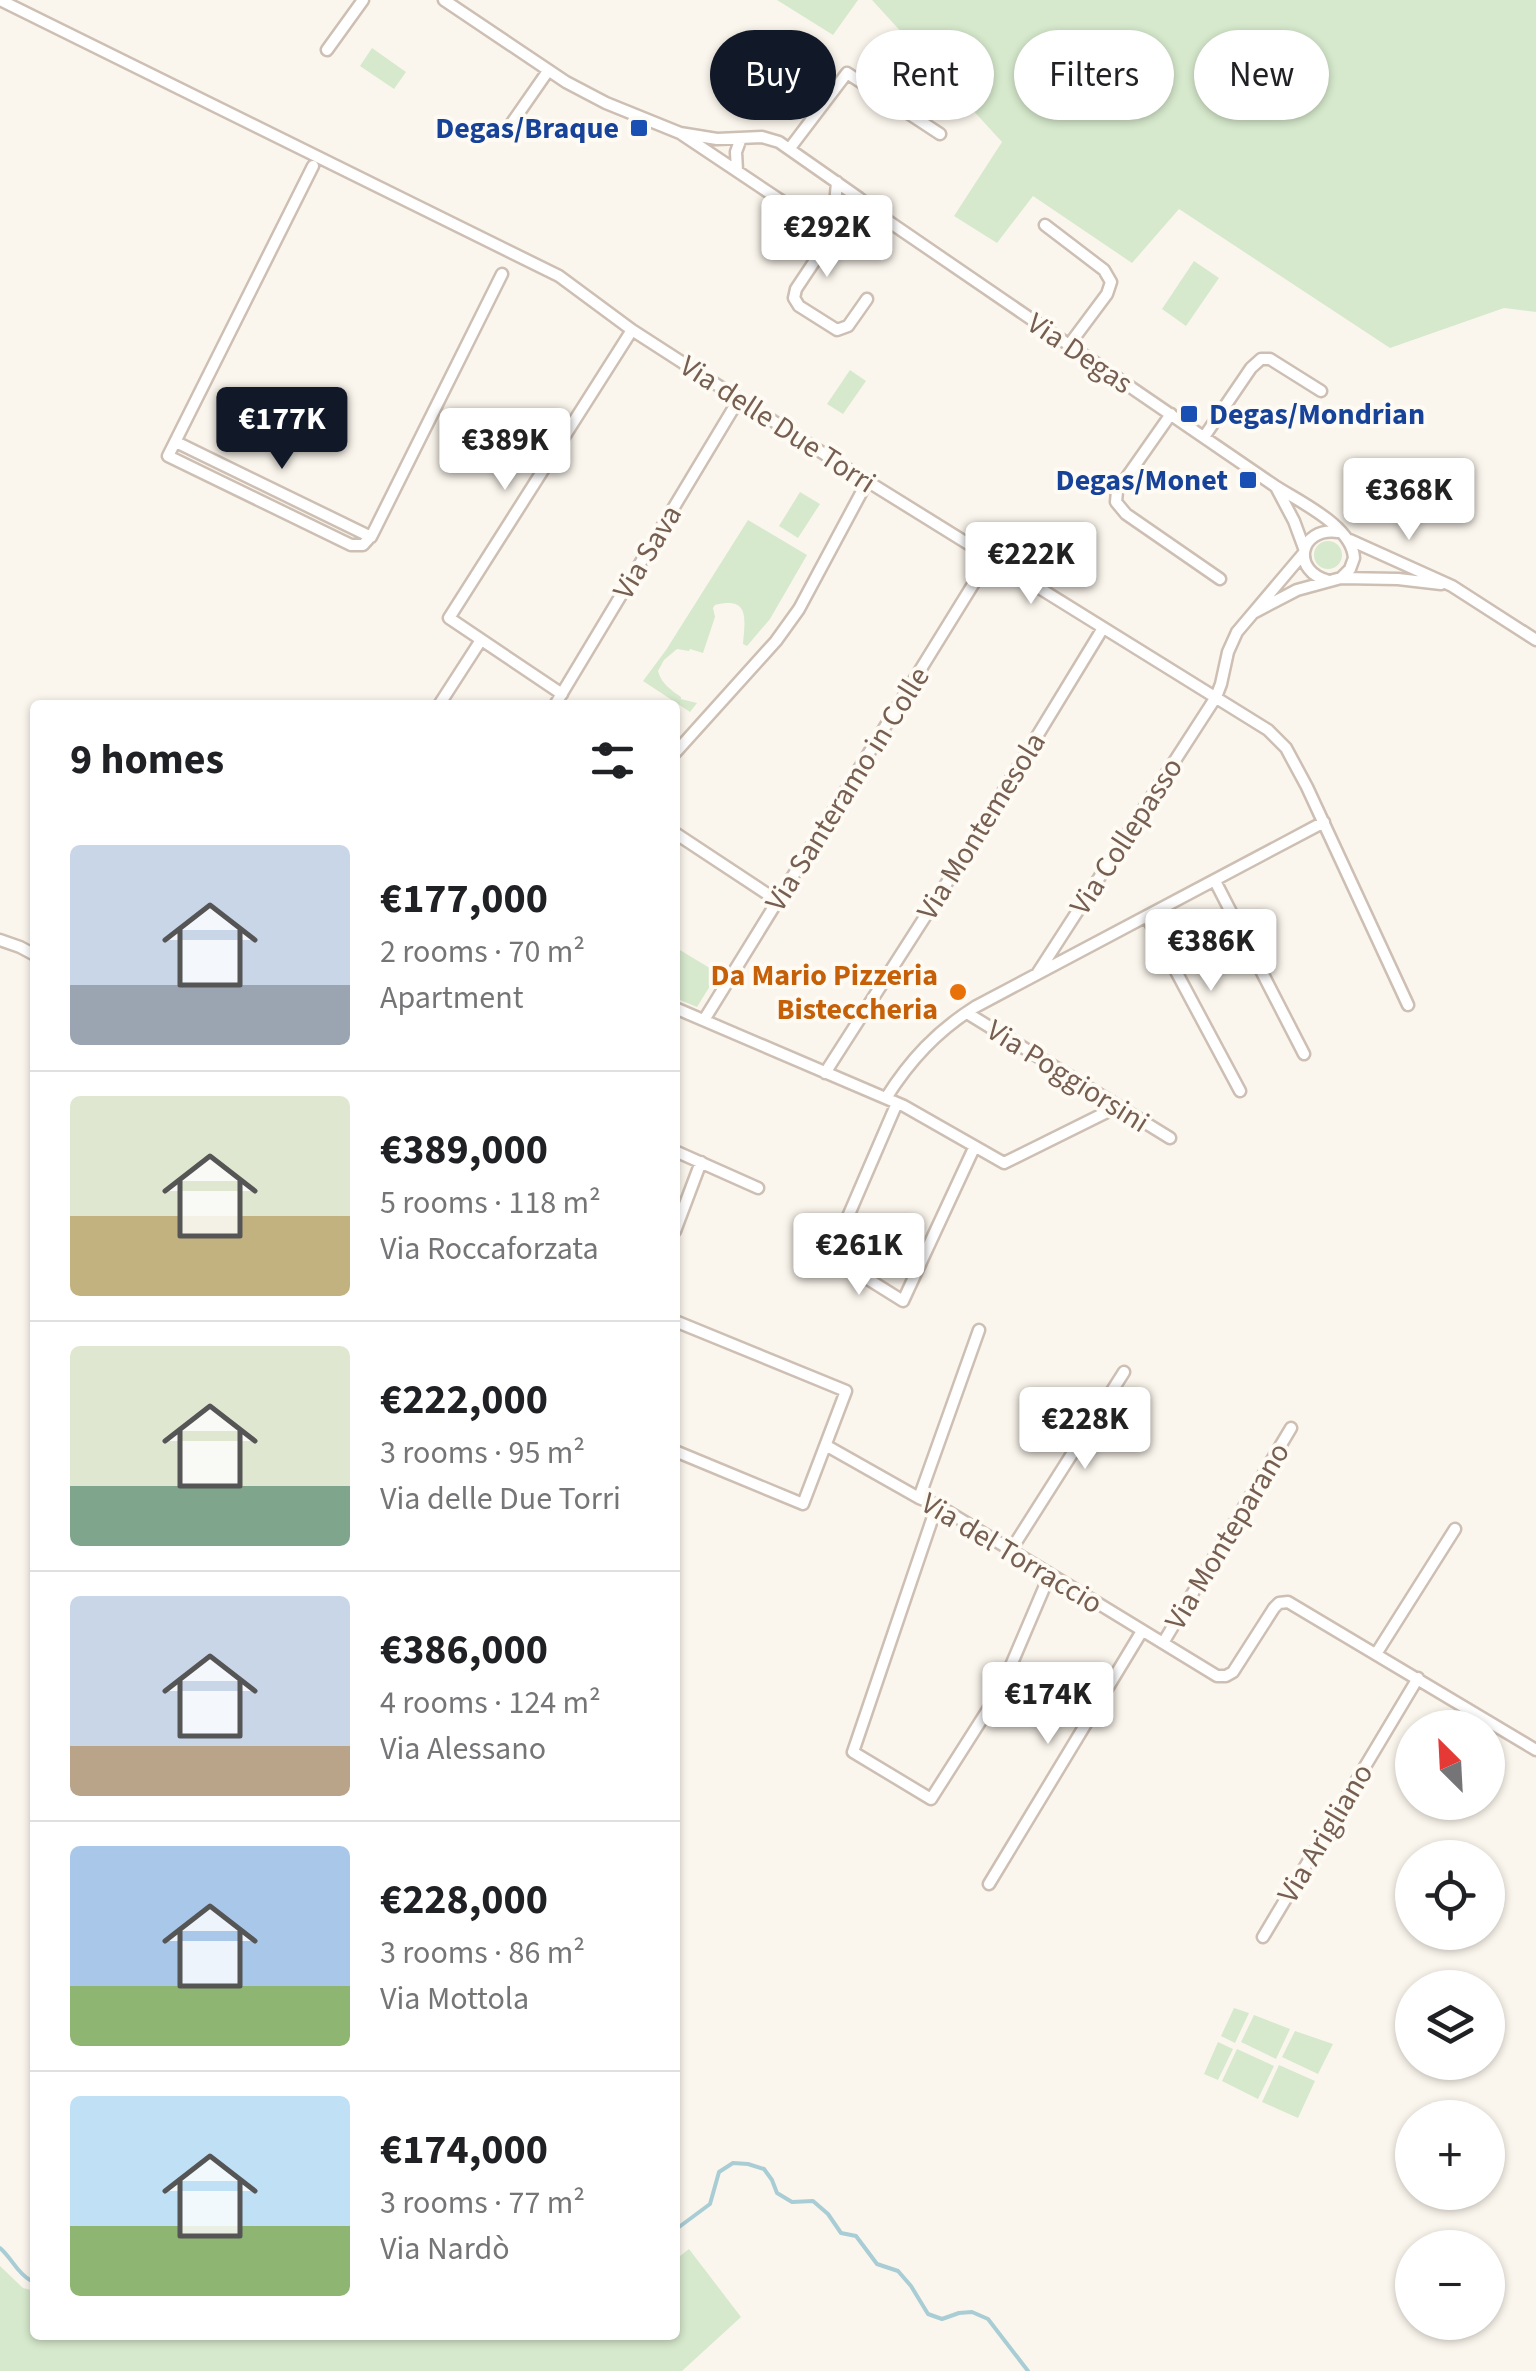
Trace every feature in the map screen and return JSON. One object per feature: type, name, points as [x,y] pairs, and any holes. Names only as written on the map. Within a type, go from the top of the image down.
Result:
[{"type":"street","name":"Via delle Due Torri","points":[[0,0],[559,276],[632,330],[867,482],[1268,730],[1281,741],[1295,763],[1408,1005]]},
{"type":"street","points":[[327,50],[363,0]]},
{"type":"street","name":"Via Degas","points":[[444,0],[548,71],[596,98],[680,133],[786,204],[829,219],[866,215],[884,220]]},
{"type":"street","points":[[507,130],[548,71]]},
{"type":"street","points":[[790,148],[847,73],[940,134]]},
{"type":"street","name":"Via Degas","points":[[680,133],[717,139],[771,139],[790,148],[884,220],[1315,511],[1345,536],[1452,586],[1536,640]]},
{"type":"street","points":[[736,170],[736,152],[742,138]]},
{"type":"street","points":[[313,166],[168,456],[351,545],[363,545],[371,538],[502,274]]},
{"type":"street","points":[[838,182],[836,206],[829,219],[824,248],[794,292],[794,301],[837,330],[848,326],[867,299]]},
{"type":"street","points":[[1045,225],[1104,270],[1111,282],[1106,296],[1069,345]]},
{"type":"street","points":[[562,694],[449,618],[632,330]]},
{"type":"street","points":[[1204,438],[1250,368],[1261,359],[1270,359],[1321,391]]},
{"type":"street","name":"Via Sava","points":[[558,700],[740,399]]},
{"type":"street","points":[[1170,414],[1118,490],[1116,502],[1126,514],[1220,580]]},
{"type":"street","points":[[176,442],[371,538]]},
{"type":"street","points":[[680,747],[776,641],[799,609],[867,482]]},
{"type":"street","name":"Via Degas","points":[[1275,486],[1294,521],[1304,551]]},
{"type":"street","points":[[1216,697],[1233,639],[1304,551],[1310,538],[1332,530],[1345,536],[1354,550],[1350,569],[1335,580],[1297,590],[1255,612]]},
{"type":"street","points":[[1304,551],[1306,565],[1322,580],[1398,579],[1452,586]]},
{"type":"street","name":"Via Santeramo in Colle","points":[[704,1020],[990,557]]},
{"type":"street","name":"Via Montemesola","points":[[825,1072],[964,856],[1103,628]]},
{"type":"street","points":[[442,700],[481,640]]},
{"type":"street","name":"Via Collepasso","points":[[1036,975],[1216,697]]},
{"type":"street","points":[[974,1148],[902,1301],[831,1256],[891,1100],[918,1053],[946,1028],[966,1013],[1324,822]]},
{"type":"street","points":[[680,836],[778,901]]},
{"type":"street","points":[[1216,881],[1304,1054]]},
{"type":"street","points":[[1148,916],[1240,1091]]},
{"type":"street","points":[[0,940],[30,953]]},
{"type":"street","points":[[680,1010],[891,1100],[1004,1164],[1118,1107]]},
{"type":"street","name":"Via Poggiorsini","points":[[966,1013],[1170,1138]]},
{"type":"street","points":[[680,1153],[758,1188]]},
{"type":"street","points":[[680,1217],[700,1162]]},
{"type":"street","points":[[680,1323],[846,1391],[803,1504],[680,1453]]},
{"type":"street","points":[[919,1498],[980,1330]]},
{"type":"street","points":[[1012,1550],[1124,1372]]},
{"type":"street","name":"Via Monteparano","points":[[1164,1643],[1291,1428]]},
{"type":"street","name":"Via del Torraccio","points":[[827,1446],[937,1505],[1217,1676],[1233,1672],[1274,1608],[1288,1602],[1536,1750]]},
{"type":"street","points":[[937,1505],[853,1752],[931,1799],[1001,1689],[1050,1574]]},
{"type":"street","points":[[1376,1654],[1455,1530]]},
{"type":"street","points":[[989,1884],[1142,1631]]},
{"type":"street","name":"Via Arigliano","points":[[1262,1937],[1418,1678]]},
{"type":"green space","points":[[777,0],[858,0],[836,31],[825,30]]},
{"type":"green space","points":[[872,0],[1536,0],[1536,312],[1504,308],[1390,348],[1179,209],[1132,263],[1033,196],[997,243],[954,216],[1002,142],[982,120],[994,120],[994,30],[899,30]]},
{"type":"green space","points":[[372,48],[406,72],[394,89],[360,66]]},
{"type":"green space","points":[[1194,261],[1219,278],[1186,326],[1162,309]]},
{"type":"green space","points":[[850,370],[866,381],[843,414],[827,404]]},
{"type":"green space","points":[[800,492],[820,504],[798,538],[779,526]]},
{"type":"green space","points":[[748,520],[807,555],[770,619],[747,646],[743,644],[743,612],[740,607],[726,603],[713,608],[715,617],[703,653],[677,649],[664,660],[659,675],[681,699],[697,703],[690,712],[680,705],[680,700],[672,700],[643,681]]},
{"type":"green space","points":[[1328,541],[1338,545],[1342,555],[1338,565],[1328,569],[1318,565],[1314,555],[1318,545]]},
{"type":"green space","points":[[680,950],[718,973],[697,1007],[680,1000]]},
{"type":"green space","points":[[1234,2008],[1249,2013],[1235,2043],[1221,2036]]},
{"type":"green space","points":[[1254,2015],[1290,2029],[1276,2059],[1241,2042]]},
{"type":"green space","points":[[1295,2031],[1333,2044],[1318,2074],[1282,2057]]},
{"type":"green space","points":[[1218,2042],[1233,2049],[1218,2080],[1204,2074]]},
{"type":"green space","points":[[1237,2049],[1274,2066],[1258,2099],[1222,2081]]},
{"type":"green space","points":[[1279,2065],[1315,2081],[1298,2118],[1262,2102]]},
{"type":"green space","points":[[689,2249],[741,2317],[682,2371],[0,2371],[0,2266],[30,2290],[30,2340],[680,2340],[680,2256]]},
{"type":"waterway","points":[[680,2226],[710,2204],[719,2172],[733,2163],[764,2169],[777,2193],[792,2202],[813,2201],[841,2233],[856,2236],[877,2264],[898,2271],[928,2314],[942,2319],[972,2312],[988,2319],[1028,2371]]},
{"type":"waterway","points":[[0,2248],[30,2280]]},
{"type":"place","name":"Degas/Braque","points":[[639,128]]},
{"type":"place","name":"Degas/Mondrian","points":[[1189,414]]},
{"type":"place","name":"Degas/Monet","points":[[1248,480]]},
{"type":"place","name":"Da Mario Pizzeria Bisteccheria","points":[[958,992]]}]
